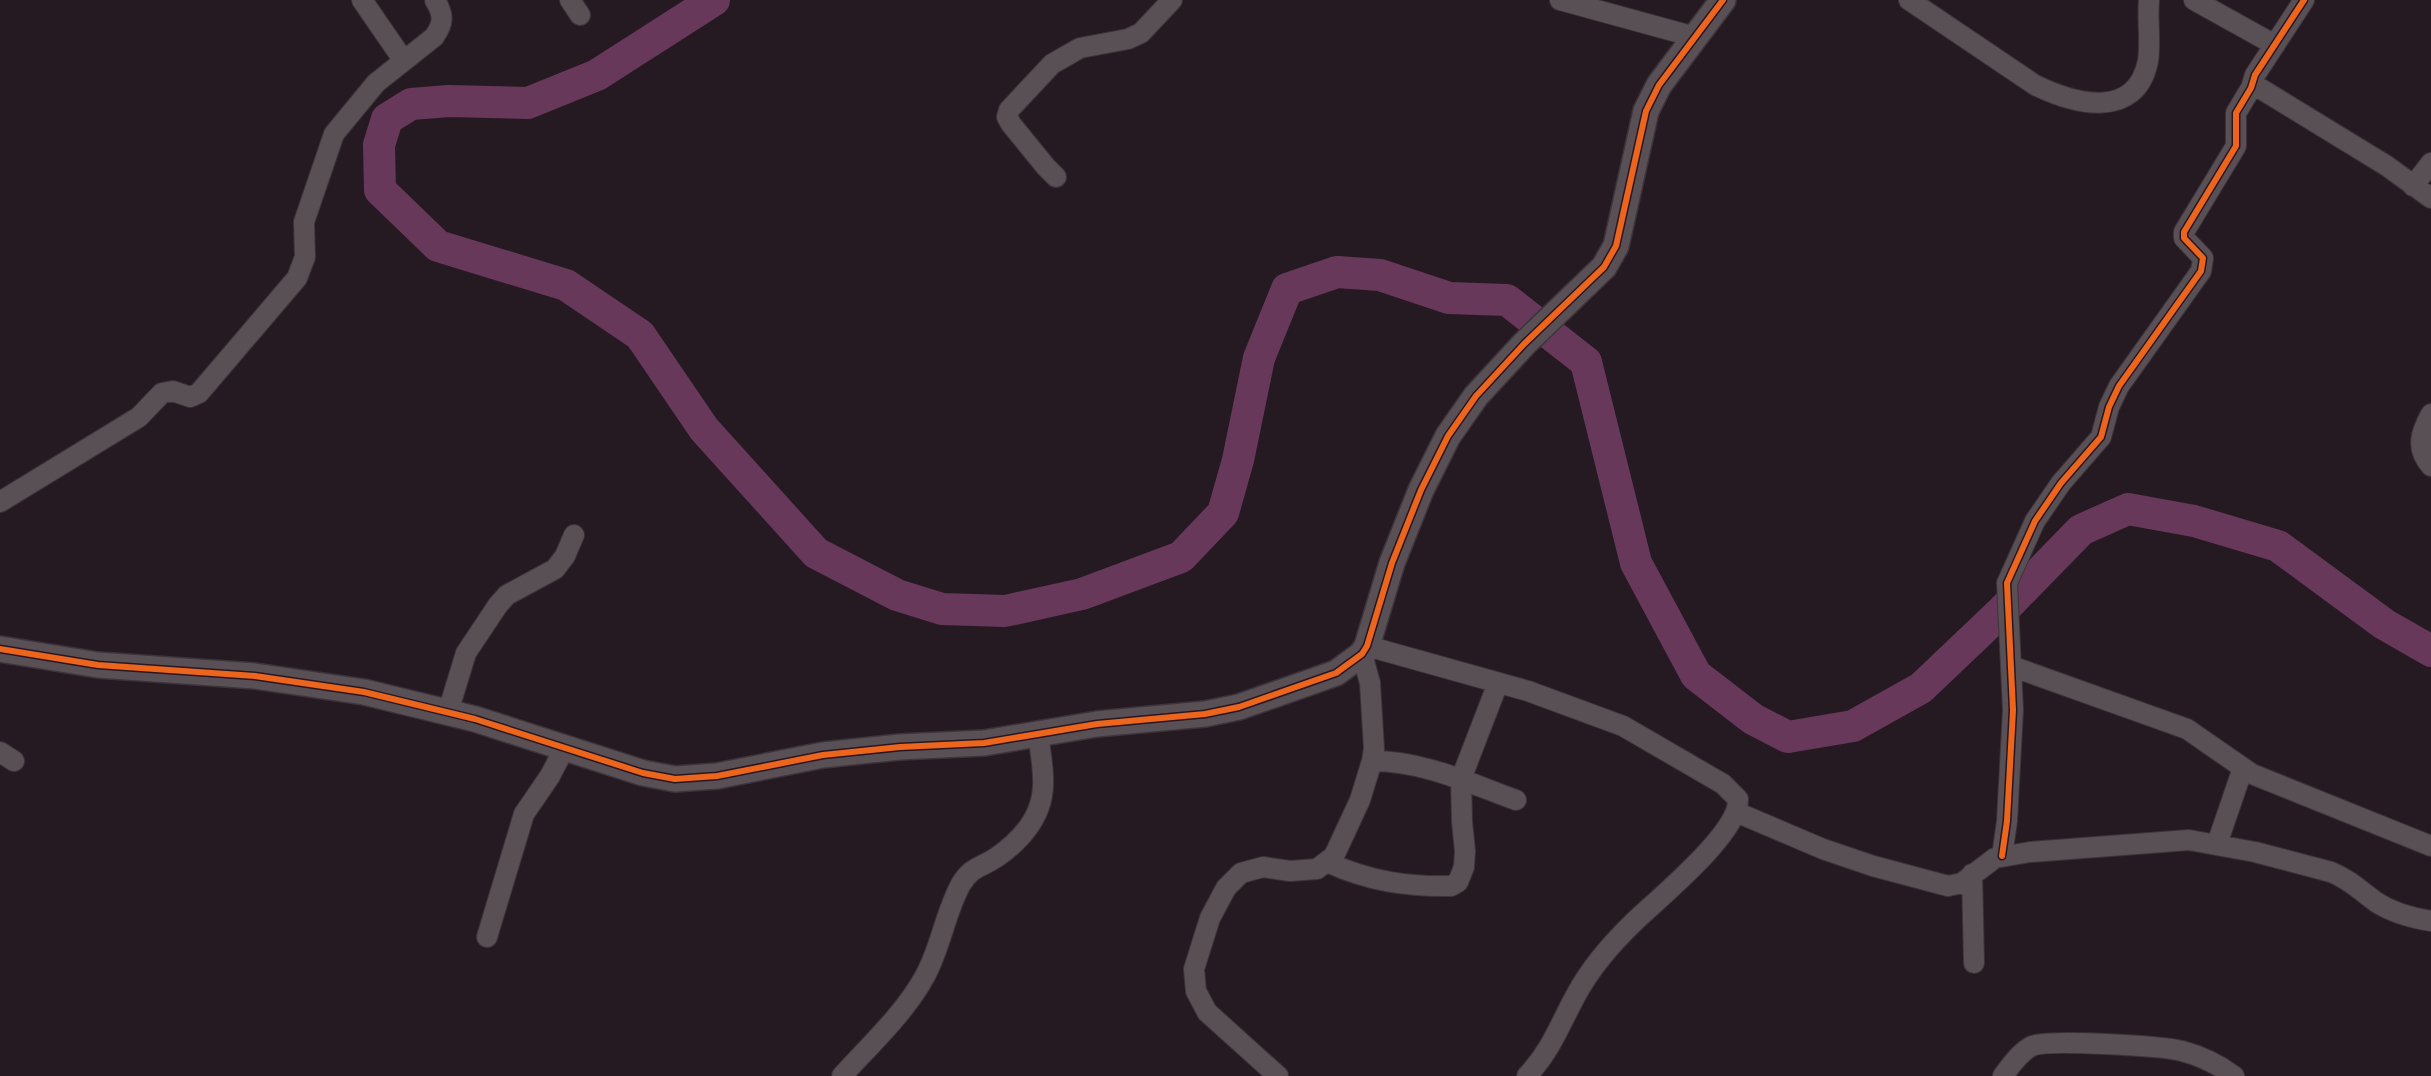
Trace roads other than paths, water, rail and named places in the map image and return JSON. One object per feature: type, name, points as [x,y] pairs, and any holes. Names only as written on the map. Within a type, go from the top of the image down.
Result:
[{"type":"street","points":[[362,0],[404,61]]},
{"type":"street","points":[[0,502],[101,438],[145,413],[155,399],[168,391],[190,397],[199,393],[297,278],[305,257],[304,222],[334,134],[376,83],[434,37],[441,27],[443,18],[435,0]]},
{"type":"street","points":[[1056,177],[1011,124],[1007,114],[1052,64],[1080,48],[1128,39],[1142,33],[1172,0]]},
{"type":"street","points":[[1560,0],[1695,37]]},
{"type":"street","points":[[1278,1076],[1207,1012],[1196,991],[1194,969],[1210,918],[1226,888],[1241,873],[1263,867],[1290,871],[1317,869],[1334,856],[1360,800],[1374,749],[1370,683],[1364,650],[1392,564],[1421,490],[1448,436],[1476,396],[1524,344],[1595,277],[1610,258],[1616,246],[1646,111],[1659,85],[1723,0]]},
{"type":"street","points":[[1909,0],[2035,85],[2053,94],[2095,104],[2121,99],[2140,85],[2148,61],[2149,0]]},
{"type":"street","points":[[2194,0],[2274,45]]},
{"type":"street","points":[[2002,856],[2008,821],[2013,710],[2007,583],[2035,521],[2061,483],[2101,437],[2109,407],[2120,386],[2201,271],[2203,258],[2184,238],[2184,232],[2236,146],[2236,113],[2253,84],[2255,75],[2304,0]]},
{"type":"street","points":[[2253,84],[2387,166],[2431,198]]},
{"type":"street","points":[[2412,186],[2431,163]]},
{"type":"street","points":[[2431,414],[2419,440],[2421,450],[2431,466]]},
{"type":"street","points":[[448,712],[466,654],[498,605],[507,595],[555,569],[565,556],[574,535]]},
{"type":"street","points":[[0,649],[98,665],[265,678],[364,692],[448,712],[657,777],[699,779],[823,756],[900,747],[968,744],[1097,724],[1205,714],[1238,707],[1336,673],[1364,650]]},
{"type":"street","points":[[1364,650],[1498,683],[1623,726],[1724,784],[1738,799],[1739,807],[1736,812],[1694,866],[1635,921],[1594,966],[1576,996],[1551,1047],[1527,1076]]},
{"type":"street","points":[[2010,666],[2187,729],[2252,774],[2431,846]]},
{"type":"street","points":[[1327,862],[1367,878],[1398,884],[1451,886],[1458,882],[1464,867],[1466,851],[1462,822],[1461,779],[1498,683]]},
{"type":"street","points":[[842,1076],[909,1000],[924,978],[935,956],[954,901],[972,869],[995,859],[1016,843],[1028,830],[1040,800],[1043,786],[1038,733]]},
{"type":"street","points":[[487,937],[524,814],[550,776],[565,747]]},
{"type":"street","points":[[1372,761],[1390,761],[1420,766],[1516,800]]},
{"type":"street","points":[[2217,844],[2243,768]]},
{"type":"street","points":[[1736,812],[1823,849],[1913,878],[1948,886],[1962,883],[1988,862],[2002,856],[2189,840],[2217,844],[2331,872],[2346,878],[2377,902],[2391,910],[2431,921]]},
{"type":"street","points":[[1972,874],[1974,963]]},
{"type":"street","points":[[2003,1076],[2025,1051],[2041,1044],[2099,1044],[2180,1051],[2203,1058],[2234,1076]]},
{"type":"waterway","points":[[714,0],[597,75],[528,103],[449,101],[411,104],[387,119],[379,145],[380,190],[438,246],[566,285],[640,335],[704,429],[816,553],[897,595],[942,609],[1005,611],[1082,594],[1181,557],[1223,513],[1238,460],[1259,358],[1287,289],[1337,272],[1380,275],[1449,298],[1507,300],[1586,362],[1636,563],[1696,675],[1753,719],[1788,737],[1853,726],[1921,688],[2003,610],[2081,530],[2128,509],[2194,521],[2278,546],[2384,624],[2431,651]]}]
